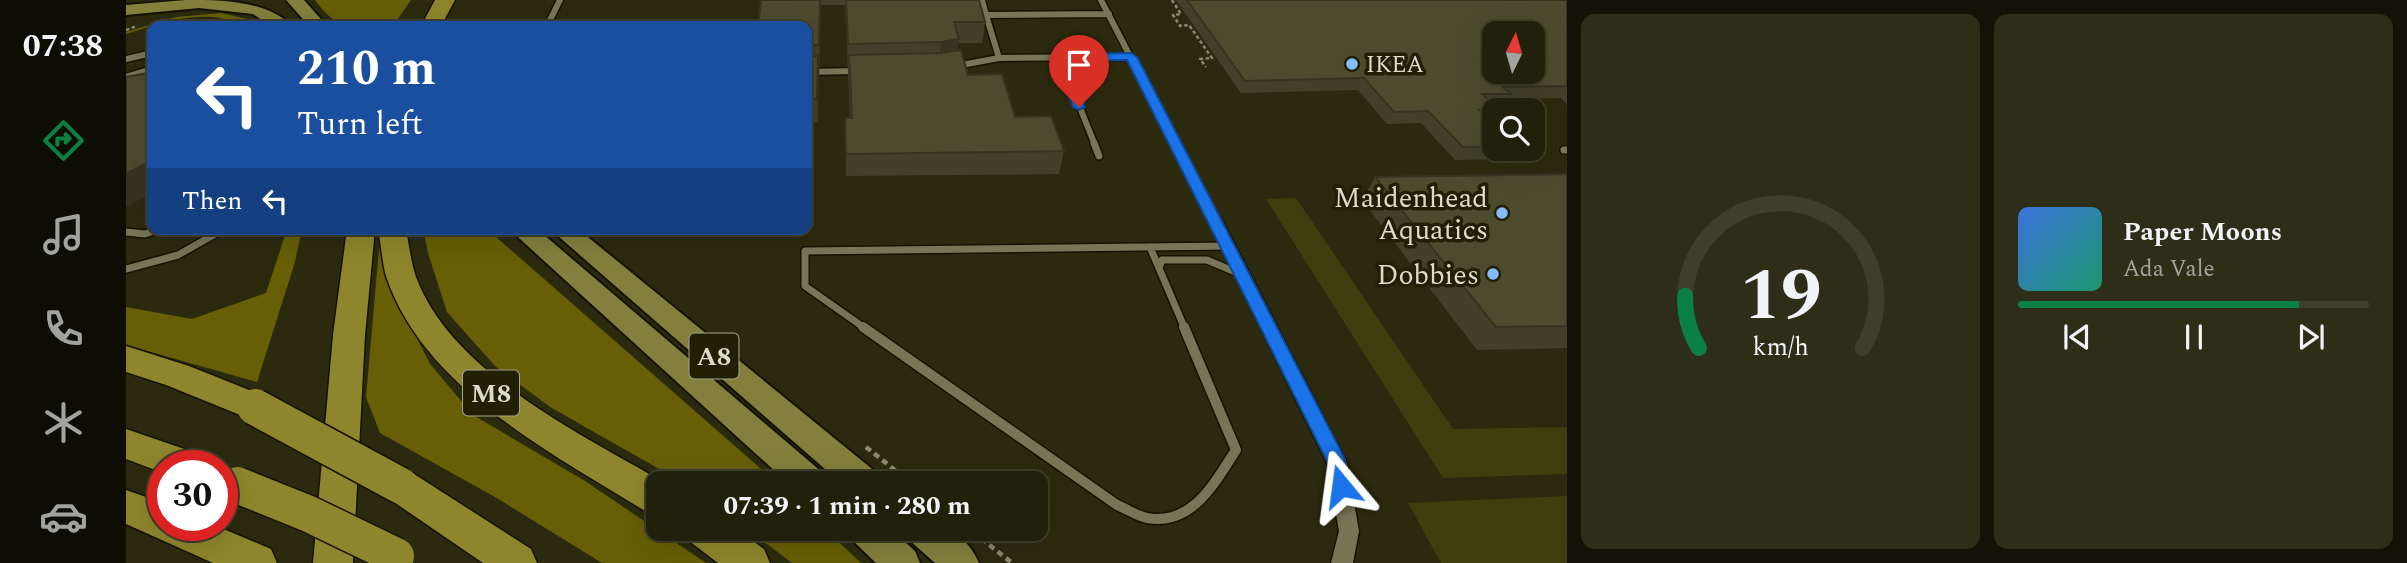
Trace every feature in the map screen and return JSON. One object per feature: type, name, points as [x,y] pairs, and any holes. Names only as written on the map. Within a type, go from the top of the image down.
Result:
[{"type":"highway","points":[[434,21],[445,0]]},
{"type":"highway","points":[[454,21],[464,0]]},
{"type":"highway","points":[[333,563],[344,386],[360,235]]},
{"type":"highway","name":"M8","points":[[393,235],[401,276],[416,307],[446,351],[513,411],[646,492]]},
{"type":"highway","points":[[126,359],[177,375],[255,407],[401,486],[517,563]]},
{"type":"highway","points":[[126,444],[147,451]]},
{"type":"highway","points":[[238,485],[309,514],[403,560]]},
{"type":"highway","points":[[126,506],[147,515]]},
{"type":"highway","points":[[207,541],[241,556]]},
{"type":"highway","points":[[720,541],[750,563]]},
{"type":"main road","points":[[126,10],[175,7],[220,0]]},
{"type":"main road","points":[[295,0],[314,21]]},
{"type":"main road","points":[[196,4],[257,9],[275,21]]},
{"type":"main road","points":[[126,23],[175,7]]},
{"type":"main road","name":"A8","points":[[527,235],[797,471]]},
{"type":"main road","name":"A8","points":[[569,235],[852,471]]},
{"type":"main road","points":[[877,541],[902,563]]},
{"type":"main road","points":[[935,541],[961,563]]},
{"type":"street","points":[[1214,218],[1337,463],[1349,531],[1342,563]]},
{"type":"lane","points":[[550,21],[560,0]]},
{"type":"lane","points":[[982,0],[999,58]]},
{"type":"lane","points":[[1101,0],[1214,218]]},
{"type":"lane","points":[[986,15],[1109,14]]},
{"type":"lane","points":[[126,59],[147,53]]},
{"type":"lane","points":[[952,67],[999,58],[1131,57]]},
{"type":"lane","points":[[1060,58],[1099,156]]},
{"type":"lane","points":[[126,77],[147,71]]},
{"type":"lane","points":[[812,72],[860,71]]},
{"type":"lane","points":[[126,232],[147,233]]},
{"type":"lane","points":[[126,269],[161,264],[216,235]]},
{"type":"lane","points":[[1150,247],[1236,450],[1197,505],[1176,519],[1147,518],[1117,505],[804,286],[805,251],[1228,246]]},
{"type":"lane","points":[[1159,268],[1162,260],[1207,260],[1242,275]]},
{"type":"path","points":[[1172,0],[1181,14],[1173,15],[1180,26],[1189,26],[1212,58],[1200,59],[1206,67]]},
{"type":"path","points":[[984,541],[1012,563]]},
{"type":"shaded area","points":[[315,0],[411,0],[396,21],[337,21]]},
{"type":"shaded area","points":[[221,13],[251,21],[201,17],[163,21],[176,17]]},
{"type":"shaded area","points":[[147,26],[126,34],[126,32]]},
{"type":"shaded area","points":[[1296,198],[1453,429],[1567,427],[1567,474],[1443,478],[1266,199]]},
{"type":"shaded area","points":[[285,235],[301,235],[295,262],[257,382],[126,345],[126,307],[192,319],[266,293]]},
{"type":"shaded area","points":[[424,235],[494,235],[763,471],[663,471],[550,407],[495,366],[447,312]]},
{"type":"shaded area","points":[[380,238],[398,300],[430,364],[473,415],[585,481],[646,522],[646,541],[674,541],[706,563],[602,563],[495,497],[380,433],[366,397]]},
{"type":"shaded area","points":[[1567,496],[1567,563],[1441,563],[1408,503]]},
{"type":"shaded area","points":[[763,541],[838,541],[861,563],[792,563]]},
{"type":"building","points":[[761,0],[820,0],[819,45],[812,45],[812,21],[759,21]]},
{"type":"building","points":[[846,0],[979,0],[985,22],[954,22],[959,39],[941,42],[848,44]]},
{"type":"building","name":"IKEA","points":[[1187,0],[1567,0],[1567,86],[1503,87],[1511,94],[1482,94],[1486,98],[1482,98],[1480,110],[1482,147],[1463,147],[1428,111],[1394,112],[1364,78],[1245,81]]},
{"type":"building","points":[[961,50],[968,75],[1002,74],[1015,117],[1051,116],[1064,151],[846,154],[845,118],[852,118],[849,55],[942,53]]},
{"type":"building","points":[[812,56],[818,56],[817,99],[812,99]]},
{"type":"building","points":[[147,73],[147,163],[126,174],[126,77]]},
{"type":"building","name":"Dobbies","points":[[1567,174],[1567,326],[1496,327],[1375,177]]},
{"type":"place","name":"IKEA","points":[[1352,64]]},
{"type":"place","name":"Maidenhead Aquatics","points":[[1502,213]]},
{"type":"place","name":"Dobbies","points":[[1493,274]]},
{"type":"route","points":[[1079,107],[1060,58],[1131,57],[1337,463],[1341,486]]}]
